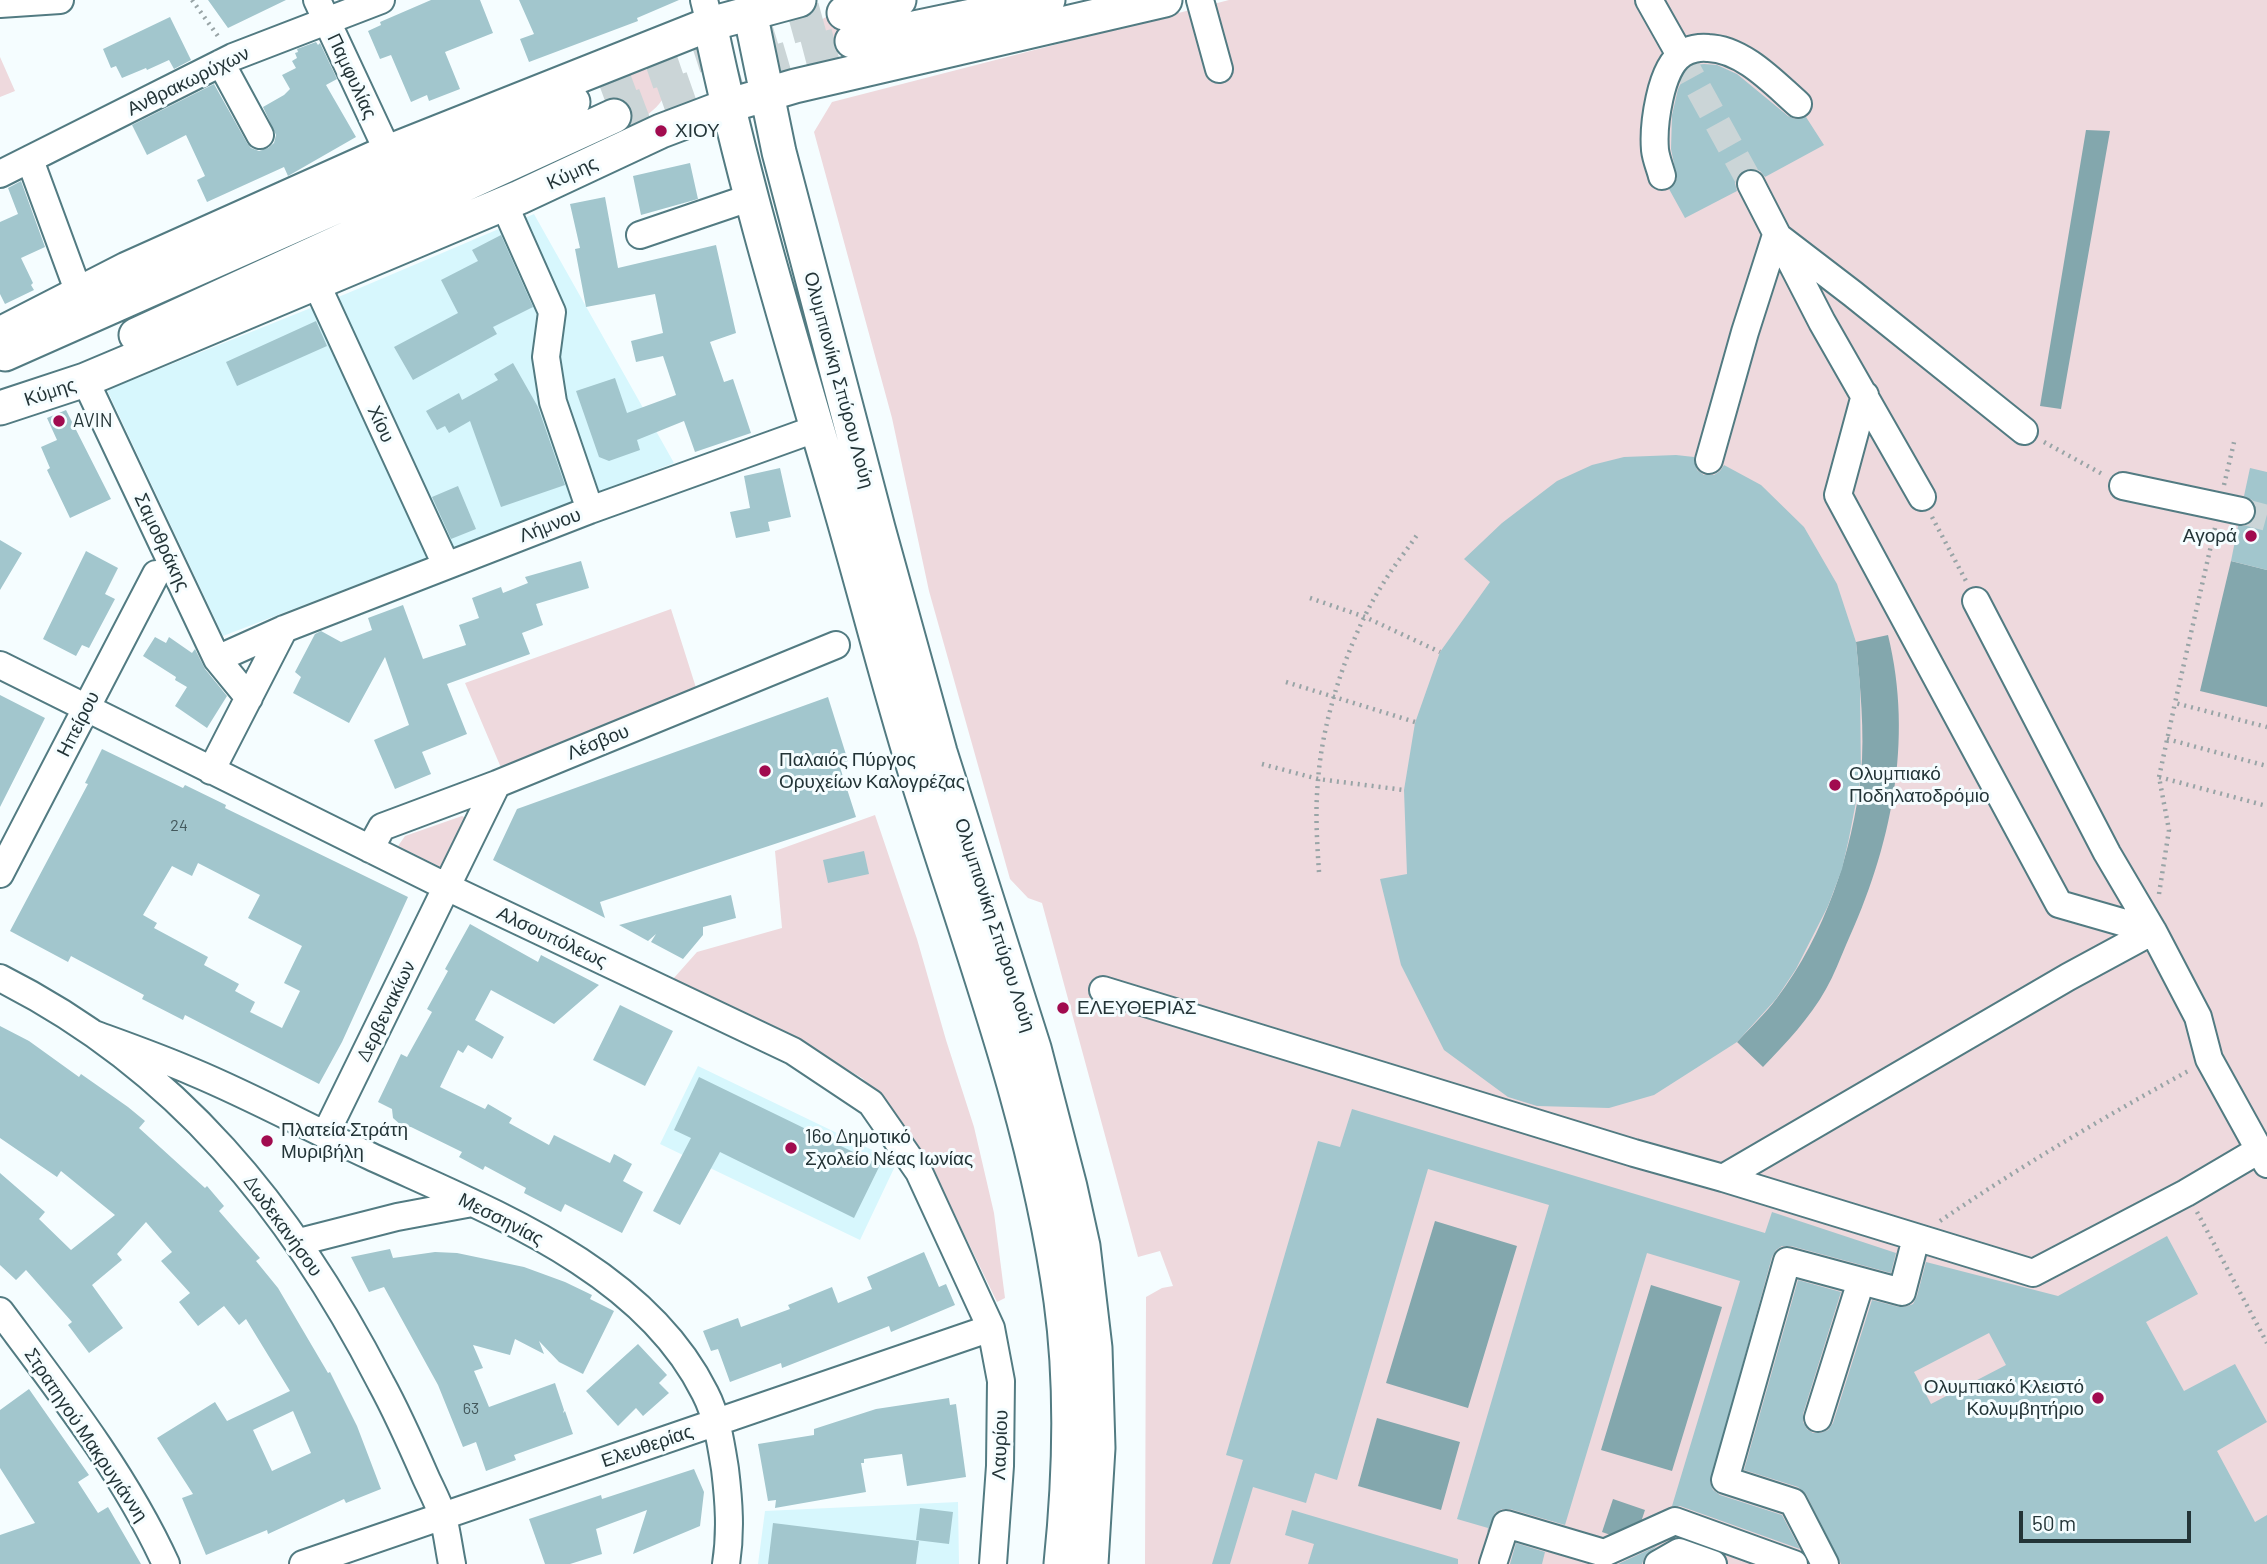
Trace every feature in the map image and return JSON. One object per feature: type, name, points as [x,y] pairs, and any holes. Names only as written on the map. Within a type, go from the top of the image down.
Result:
[{"type":"main road","points":[[0,334],[127,269],[707,12],[799,0]]},
{"type":"main road","points":[[899,0],[848,27],[1048,0]]},
{"type":"main road","name":"Κύμης","points":[[0,408],[85,380],[504,204],[661,131],[727,106],[795,86],[1165,0]]},
{"type":"main road","name":"Ολυμπιονίκη Σπύρου Λούη","points":[[749,6],[782,165],[929,713],[1034,1048],[1070,1187],[1088,1276],[1096,1360],[1098,1448],[1091,1564]]},
{"type":"main road","name":"Ολυμπιονίκη Σπύρου Λούη","points":[[707,12],[736,142],[913,765],[1021,1109],[1044,1205],[1061,1304],[1068,1398],[1068,1452],[1061,1564]]},
{"type":"main road","name":"Κύμης","points":[[0,356],[607,103],[0,397]]},
{"type":"main road","points":[[661,131],[692,127],[709,130],[736,142]]},
{"type":"street","points":[[6,2],[60,0]]},
{"type":"street","name":"Ανθρακωρύχων","points":[[0,174],[322,10],[381,0]]},
{"type":"street","points":[[1200,0],[1219,69]]},
{"type":"street","points":[[1649,0],[1680,55]]},
{"type":"street","name":"Παμφυλίας","points":[[322,10],[388,152]]},
{"type":"street","points":[[1662,176],[1655,152],[1656,118],[1662,88],[1680,55],[1709,47],[1733,55],[1758,69],[1798,104]]},
{"type":"street","points":[[227,60],[260,135]]},
{"type":"street","points":[[30,160],[79,293]]},
{"type":"street","points":[[1751,184],[1776,235],[1922,498]]},
{"type":"street","points":[[640,234],[752,197]]},
{"type":"street","points":[[504,204],[552,312],[546,357],[553,402],[590,510]]},
{"type":"street","points":[[1776,235],[2024,431]]},
{"type":"street","points":[[1709,460],[1776,235]]},
{"type":"street","name":"Χίου","points":[[316,283],[446,565]]},
{"type":"street","name":"Σαμοθράκης","points":[[85,380],[217,659],[249,698]]},
{"type":"street","points":[[1865,395],[1838,495],[1870,555],[2059,904],[2153,931]]},
{"type":"street","name":"Λήμνου","points":[[217,659],[284,629],[446,565],[818,428]]},
{"type":"street","points":[[2123,486],[2230,508]]},
{"type":"street","name":"Ηπείρου","points":[[0,874],[156,574]]},
{"type":"street","points":[[1103,990],[2033,1273],[2186,1193],[2263,1157],[2209,1059],[2202,1023],[2153,931],[2107,853],[1976,601]]},
{"type":"street","points":[[211,771],[284,629]]},
{"type":"street","name":"Λέσβου","points":[[370,849],[383,827],[497,784],[836,645]]},
{"type":"street","name":"Αλσουπόλεως","points":[[0,665],[447,887],[793,1051],[871,1103],[919,1172],[991,1328]]},
{"type":"street","name":"Δερβενακίων","points":[[325,1135],[497,784]]},
{"type":"street","points":[[1723,1178],[2068,976],[2153,931]]},
{"type":"street","name":"Δωδεκανήσου","points":[[0,978],[41,998],[145,1072],[187,1109],[264,1195],[299,1242],[354,1329],[405,1429],[442,1516],[452,1564]]},
{"type":"street","name":"Μεσσηνίας","points":[[94,1034],[195,1072],[472,1203],[565,1251],[630,1298],[654,1321],[683,1356],[706,1394],[722,1444],[729,1506],[726,1564]]},
{"type":"street","points":[[299,1242],[397,1217],[472,1203]]},
{"type":"street","points":[[1825,1564],[1793,1502],[1725,1480],[1787,1261],[1902,1292],[1916,1237]]},
{"type":"street","points":[[1818,1418],[1861,1281]]},
{"type":"street","name":"Στρατηγού Μακρυγιάννη","points":[[0,1311],[103,1454],[155,1540],[166,1564]]},
{"type":"street","name":"Ελευθερίας","points":[[303,1564],[991,1328]]},
{"type":"street","name":"Λαυρίου","points":[[991,1328],[1001,1381],[1000,1466],[993,1564]]},
{"type":"street","points":[[1493,1564],[1506,1524],[1604,1553],[1675,1521],[1794,1564]]},
{"type":"street","points":[[1658,1564],[1679,1552],[1713,1564]]},
{"type":"path","points":[[192,0],[227,60]]},
{"type":"path","points":[[2024,431],[2123,486]]},
{"type":"path","points":[[2153,931],[2169,830],[2159,777],[2175,703],[2230,508],[2235,439]]},
{"type":"path","points":[[1922,498],[1976,601]]},
{"type":"path","points":[[1319,872],[1316,820],[1319,779],[1336,696],[1366,617],[1385,580],[1417,535]]},
{"type":"path","points":[[1310,598],[1366,617],[1440,652]]},
{"type":"path","points":[[1286,682],[1416,723]]},
{"type":"path","points":[[2175,703],[2267,727]]},
{"type":"path","points":[[2167,739],[2267,766]]},
{"type":"path","points":[[1262,764],[1319,779],[1404,790]]},
{"type":"path","points":[[2159,777],[2267,806]]},
{"type":"path","points":[[1916,1237],[1993,1185],[2098,1120],[2209,1059]]},
{"type":"path","points":[[2186,1193],[2267,1343]]},
{"type":"shaded area","points":[[1229,0],[2267,0],[2267,1564],[1145,1564],[1146,1297],[1162,1288],[1173,1286],[1160,1251],[1138,1257],[1042,903],[1028,898],[1010,879],[929,591],[892,418],[814,132],[832,102]]},
{"type":"shaded area","points":[[836,11],[846,53],[824,48],[816,37],[821,20]]},
{"type":"shaded area","points":[[0,57],[15,91],[0,97]]},
{"type":"shaded area","points":[[643,69],[657,72],[664,78],[665,94],[650,113],[629,128],[612,75]]},
{"type":"shaded area","points":[[2086,130],[2110,131],[2061,409],[2040,406]]},
{"type":"shaded area","points":[[534,214],[674,463],[223,636],[107,390],[348,293]]},
{"type":"shaded area","points":[[2231,561],[2267,570],[2267,707],[2200,691]]},
{"type":"shaded area","points":[[671,609],[698,694],[502,770],[465,683]]},
{"type":"shaded area","points":[[1888,635],[1896,675],[1898,754],[1894,793],[1875,871],[1837,967],[1820,1000],[1763,1067],[1737,1042],[1772,1004],[1794,974],[1834,892],[1851,834],[1861,775],[1862,725],[1856,642]]},
{"type":"shaded area","points":[[875,815],[917,939],[974,1127],[994,1213],[1005,1298],[997,1302],[937,1178],[888,1104],[862,1078],[673,979],[697,952],[782,928],[775,851]]},
{"type":"shaded area","points":[[462,816],[466,818],[444,869],[398,846],[405,836]]},
{"type":"shaded area","name":"16ο Δημοτικό Σχολείο Νέας Ιωνίας","points":[[698,1066],[897,1162],[860,1240],[660,1144]]},
{"type":"shaded area","points":[[1435,1221],[1517,1246],[1468,1408],[1386,1383]]},
{"type":"shaded area","points":[[1651,1285],[1722,1307],[1672,1471],[1601,1450]]},
{"type":"shaded area","points":[[1377,1418],[1460,1442],[1441,1510],[1358,1486]]},
{"type":"shaded area","points":[[1613,1499],[1645,1510],[1634,1543],[1602,1532]]},
{"type":"shaded area","points":[[958,1502],[959,1564],[758,1564],[765,1511]]},
{"type":"building","points":[[208,0],[286,0],[228,28]]},
{"type":"building","points":[[431,0],[480,0],[493,33],[445,52],[460,89],[429,101],[427,95],[411,102],[391,55],[380,59],[368,31],[381,25],[380,22]]},
{"type":"building","points":[[519,0],[679,0],[637,18],[638,21],[529,62],[520,39],[534,34]]},
{"type":"building","points":[[170,17],[191,60],[174,69],[169,60],[122,78],[116,66],[111,68],[103,49]]},
{"type":"building","points":[[316,42],[318,45],[320,43],[337,79],[326,85],[356,137],[288,176],[284,167],[207,202],[197,180],[205,176],[186,135],[147,155],[132,125],[214,84],[251,148],[259,151],[268,148],[274,143],[276,135],[263,107],[290,89],[282,75],[296,68],[292,61],[297,58],[297,49]]},
{"type":"building","points":[[1694,65],[1717,65],[1737,74],[1788,116],[1795,119],[1806,117],[1824,145],[1765,177],[1752,168],[1743,170],[1735,183],[1737,191],[1685,218],[1669,189],[1677,179],[1671,149],[1672,115],[1678,89],[1687,71]]},
{"type":"building","points":[[690,163],[698,199],[641,215],[633,176]]},
{"type":"building","points":[[21,181],[45,247],[21,258],[34,290],[5,304],[0,294],[0,222],[18,214],[8,188]]},
{"type":"building","points":[[605,197],[618,268],[716,245],[736,333],[710,342],[724,382],[733,379],[751,433],[695,452],[684,421],[637,440],[640,450],[609,461],[599,457],[576,391],[615,378],[627,413],[676,395],[663,356],[636,362],[631,341],[663,333],[655,294],[586,307],[575,249],[580,248],[570,204]]},
{"type":"building","points":[[501,235],[533,307],[493,327],[497,334],[413,380],[394,347],[458,313],[441,280],[478,261],[472,250]]},
{"type":"building","points":[[316,321],[327,346],[237,386],[226,362]]},
{"type":"building","points":[[513,363],[538,407],[565,485],[501,507],[470,421],[449,433],[445,426],[437,430],[426,411],[459,393],[462,400],[498,380],[494,374]]},
{"type":"building","points":[[66,410],[111,499],[70,518],[47,470],[50,468],[41,447],[57,440],[47,418]]},
{"type":"building","points":[[1624,457],[1694,457],[1697,470],[1704,475],[1714,475],[1724,465],[1761,485],[1804,527],[1837,584],[1856,642],[1860,685],[1861,776],[1849,838],[1842,869],[1828,906],[1796,969],[1776,999],[1737,1042],[1654,1095],[1609,1108],[1537,1106],[1508,1097],[1444,1050],[1401,965],[1380,879],[1407,874],[1404,790],[1415,723],[1440,652],[1490,582],[1464,559],[1502,523],[1557,481],[1592,465]]},
{"type":"building","points":[[780,468],[791,517],[768,522],[770,531],[736,538],[730,512],[750,508],[744,476]]},
{"type":"building","name":"Αγορά","points":[[2250,468],[2267,472],[2267,570],[2231,561],[2238,526],[2252,522],[2256,514],[2256,506],[2252,500],[2244,496]]},
{"type":"building","points":[[458,486],[476,529],[451,539],[432,497]]},
{"type":"building","points":[[0,540],[22,553],[0,590]]},
{"type":"building","points":[[86,551],[118,568],[105,594],[115,599],[89,648],[82,645],[76,656],[43,639]]},
{"type":"building","points":[[581,561],[589,588],[536,604],[543,625],[522,633],[530,654],[447,684],[467,734],[422,752],[431,774],[395,789],[374,740],[409,725],[385,657],[349,723],[293,693],[301,677],[295,672],[315,634],[321,631],[341,642],[372,630],[368,618],[403,605],[423,659],[466,645],[459,625],[479,618],[472,598],[501,587],[503,593],[528,583],[525,577]]},
{"type":"building","points":[[155,637],[166,643],[169,637],[192,653],[195,649],[205,669],[227,696],[207,728],[175,706],[187,687],[143,656]]},
{"type":"building","points":[[0,695],[45,718],[0,807]]},
{"type":"building","points":[[828,697],[848,761],[839,764],[856,817],[600,902],[605,918],[493,860],[517,809]]},
{"type":"building","points":[[102,749],[183,788],[185,785],[226,805],[225,808],[408,897],[342,1042],[319,1084],[185,1015],[183,1020],[142,999],[144,995],[71,956],[68,962],[10,931],[88,784],[85,783]],"holes":[[[198,863],[260,895],[248,918],[302,946],[284,983],[300,991],[282,1028],[250,1012],[255,1002],[235,991],[239,984],[204,965],[208,957],[154,928],[157,923],[143,915],[172,866],[192,876]]]},
{"type":"building","points":[[864,851],[869,874],[828,883],[823,860]]},
{"type":"building","points":[[731,895],[736,918],[703,927],[703,935],[683,959],[651,942],[656,934],[648,941],[619,925]]},
{"type":"building","points":[[470,924],[538,962],[541,955],[599,985],[554,1024],[491,990],[475,1020],[504,1037],[492,1059],[468,1045],[463,1053],[458,1050],[440,1087],[485,1109],[488,1104],[512,1118],[509,1123],[549,1145],[554,1135],[610,1163],[614,1154],[632,1164],[623,1181],[643,1192],[622,1233],[565,1204],[561,1212],[524,1193],[526,1188],[485,1166],[483,1170],[459,1157],[462,1152],[411,1127],[402,1126],[393,1118],[392,1109],[378,1102],[401,1054],[407,1057],[432,1012],[427,1009]]},
{"type":"building","points":[[620,1005],[673,1031],[645,1086],[593,1060]]},
{"type":"building","points":[[0,1026],[29,1041],[79,1077],[81,1074],[128,1107],[145,1121],[139,1128],[205,1188],[207,1186],[224,1206],[219,1211],[260,1258],[256,1261],[278,1288],[328,1373],[330,1372],[357,1426],[381,1489],[346,1503],[344,1499],[268,1534],[267,1530],[206,1555],[182,1498],[193,1494],[157,1438],[215,1402],[227,1421],[290,1391],[246,1319],[239,1325],[224,1306],[198,1326],[179,1302],[190,1293],[161,1261],[172,1252],[146,1222],[117,1254],[122,1260],[92,1285],[123,1328],[89,1353],[68,1325],[72,1322],[26,1270],[16,1280],[0,1265],[0,1173],[45,1212],[39,1219],[71,1250],[115,1215],[61,1171],[57,1177],[0,1138]],"holes":[[[293,1411],[311,1453],[272,1471],[253,1430]]]},
{"type":"building","name":"16ο Δημοτικό Σχολείο Νέας Ιωνίας","points":[[699,1077],[880,1165],[854,1218],[720,1152],[680,1225],[653,1211],[691,1138],[674,1130]]},
{"type":"building","points":[[1352,1109],[1765,1233],[1772,1212],[1896,1253],[1891,1273],[1791,1246],[1782,1246],[1772,1257],[1710,1483],[1713,1490],[1720,1495],[1782,1515],[1800,1549],[1680,1506],[1672,1506],[1740,1281],[1647,1253],[1565,1525],[1510,1509],[1495,1513],[1487,1533],[1488,1528],[1457,1519],[1549,1205],[1428,1169],[1337,1480],[1315,1473],[1306,1503],[1253,1487],[1230,1564],[1212,1564],[1243,1460],[1226,1455],[1318,1141],[1340,1147]]},
{"type":"building","name":"Ολυμπιακό Κλειστό Κολυμβητήριο","points":[[2167,1236],[2198,1294],[2146,1322],[2184,1391],[2235,1364],[2267,1422],[2217,1451],[2255,1522],[2267,1515],[2267,1564],[1841,1564],[1806,1494],[1798,1487],[1744,1470],[1798,1280],[1841,1292],[1803,1414],[1803,1422],[1813,1433],[1828,1430],[1833,1423],[1872,1300],[1899,1307],[1913,1304],[1926,1262],[2058,1296]],"holes":[[[1989,1333],[2006,1365],[1931,1404],[1914,1372]]]},
{"type":"building","points":[[390,1249],[393,1258],[435,1252],[457,1253],[524,1267],[592,1295],[590,1299],[614,1311],[583,1374],[559,1362],[539,1341],[544,1354],[515,1339],[510,1355],[473,1345],[483,1368],[474,1371],[489,1407],[555,1383],[563,1413],[565,1411],[573,1434],[514,1455],[516,1460],[486,1471],[476,1442],[463,1447],[438,1385],[384,1287],[369,1292],[351,1257]]},
{"type":"building","points":[[924,1252],[939,1287],[946,1284],[955,1305],[891,1332],[889,1326],[782,1368],[781,1363],[730,1382],[718,1349],[711,1351],[703,1331],[738,1318],[741,1327],[790,1309],[788,1305],[832,1287],[838,1303],[872,1289],[867,1277]]},
{"type":"building","points":[[638,1344],[667,1375],[659,1383],[669,1393],[643,1416],[636,1408],[618,1426],[586,1391]]},
{"type":"building","points":[[29,1389],[89,1475],[78,1482],[98,1513],[108,1507],[141,1564],[0,1564],[0,1535],[35,1523],[0,1468],[0,1410]]},
{"type":"building","points":[[949,1398],[950,1405],[956,1404],[966,1477],[907,1486],[902,1454],[864,1459],[864,1463],[861,1463],[866,1492],[775,1508],[776,1500],[768,1501],[758,1444],[814,1435],[814,1429],[876,1409]]},
{"type":"building","points":[[694,1469],[704,1492],[700,1526],[633,1554],[647,1510],[596,1529],[602,1554],[570,1564],[545,1564],[529,1519]]},
{"type":"building","points":[[920,1508],[953,1512],[949,1544],[916,1540]]},
{"type":"building","points":[[1292,1510],[1458,1559],[1458,1564],[1308,1564],[1314,1544],[1285,1535]]},
{"type":"building","points":[[773,1523],[919,1541],[916,1564],[768,1564]]},
{"type":"building","points":[[1516,1543],[1545,1552],[1542,1564],[1510,1564]]},
{"type":"building","points":[[1657,1546],[1645,1556],[1642,1564],[1618,1564]]},
{"type":"tunnel","points":[[601,90],[722,48],[844,13]]},
{"type":"tunnel","points":[[614,116],[731,75],[852,41]]},
{"type":"tunnel","points":[[1680,55],[1751,184]]},
{"type":"tunnel","points":[[2241,511],[2267,518]]},
{"type":"place","name":"ΧΙΟΥ","points":[[661,131]]},
{"type":"place","name":"AVIN","points":[[59,421]]},
{"type":"place","name":"Αγορά","points":[[2251,536]]},
{"type":"place","name":"Παλαιός Πύργος Ορυχείων Καλογρέζας","points":[[765,771]]},
{"type":"place","name":"Ολυμπιακό Ποδηλατοδρόμιο","points":[[1835,785]]},
{"type":"place","name":"ΕΛΕΥΘΕΡΙΑΣ","points":[[1063,1008]]},
{"type":"place","name":"Πλατεία Στράτη Μυριβήλη","points":[[267,1141]]},
{"type":"place","name":"16ο Δημοτικό Σχολείο Νέας Ιωνίας","points":[[791,1148]]},
{"type":"place","name":"Ολυμπιακό Κλειστό Κολυμβητήριο","points":[[2098,1398]]}]
